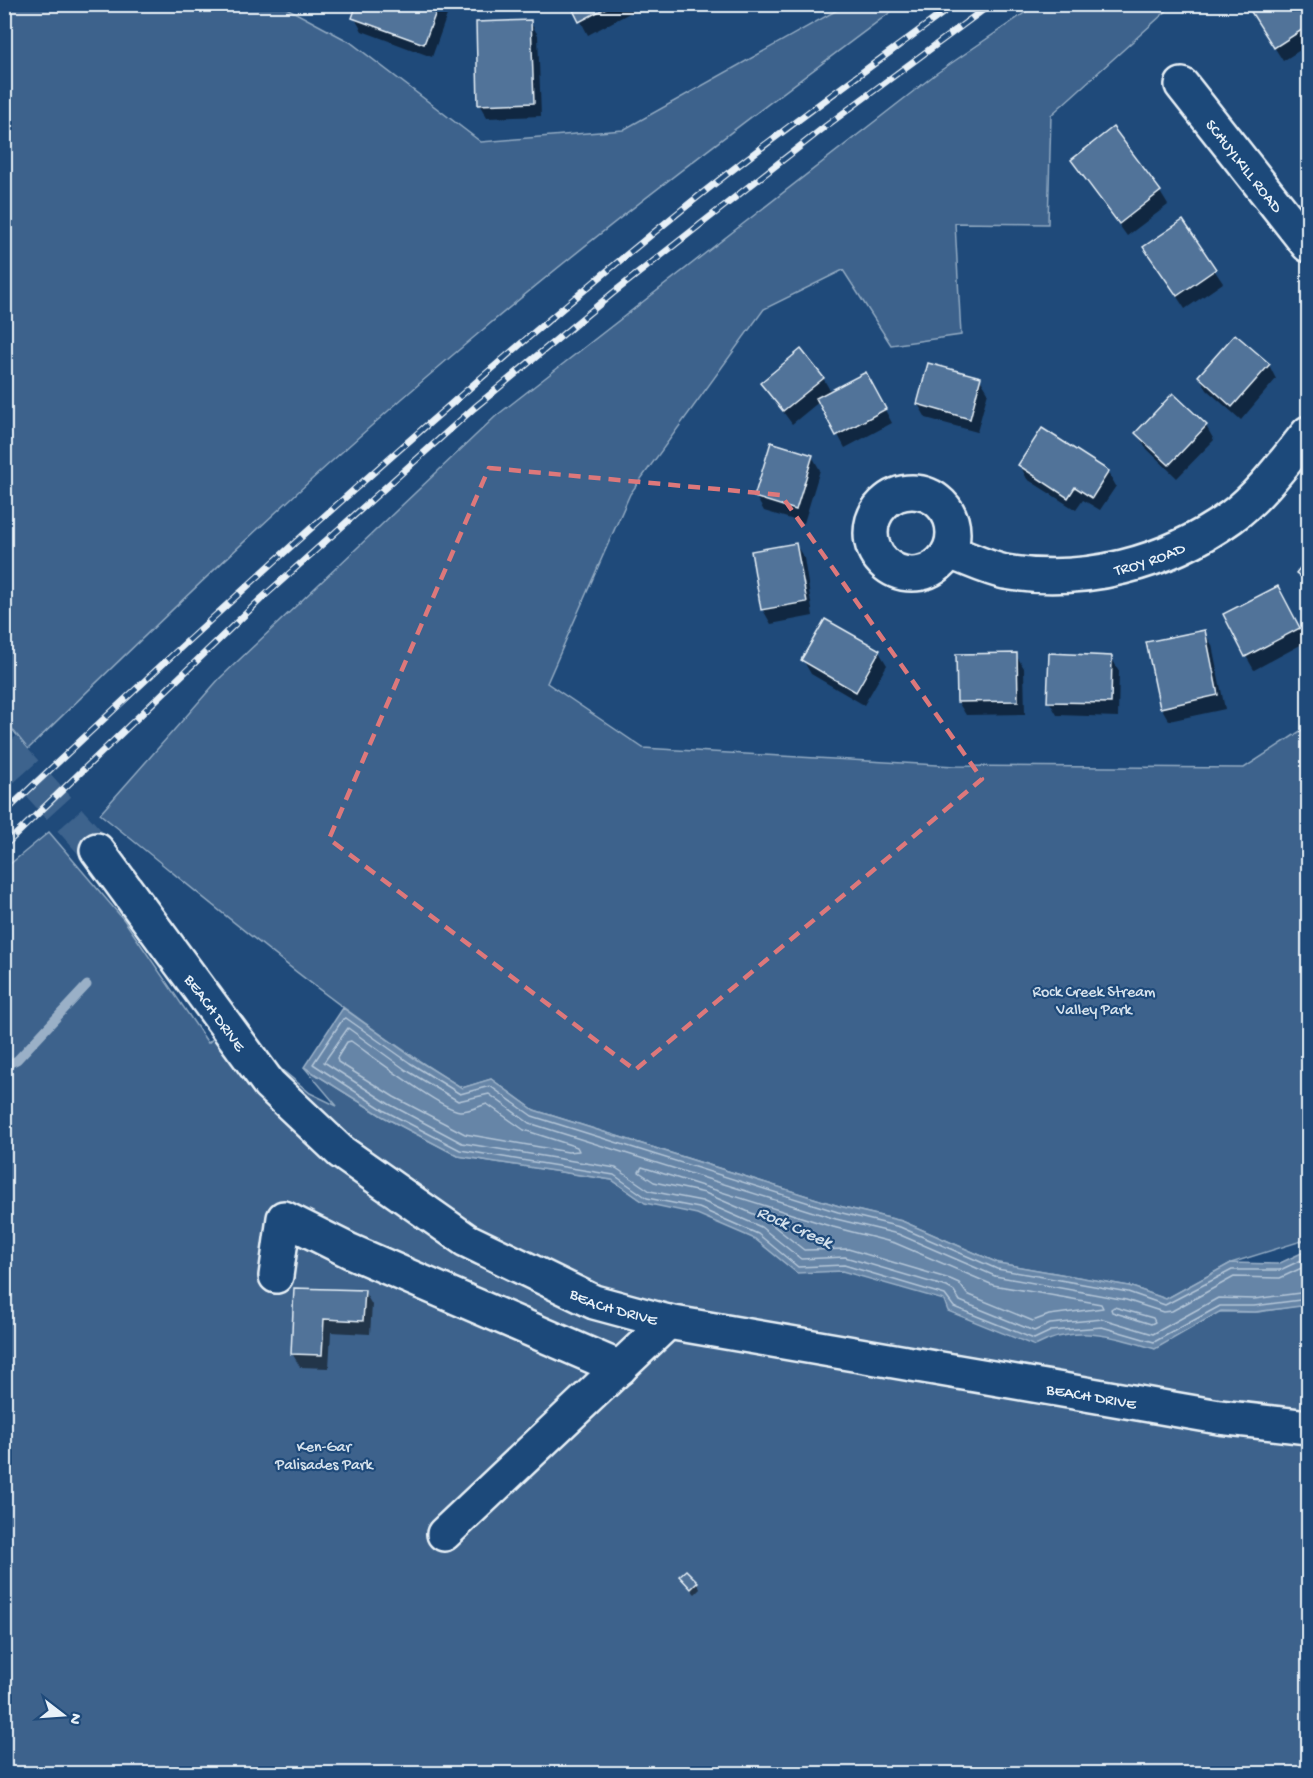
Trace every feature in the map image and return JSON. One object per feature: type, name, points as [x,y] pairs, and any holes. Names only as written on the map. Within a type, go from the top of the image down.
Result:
[{"type":"street","name":"SCHUYLKILL ROAD","points":[[1182,85],[1308,245]]},
{"type":"street","name":"TROY ROAD","points":[[949,552],[1004,571],[1061,576],[1118,570],[1180,546],[1232,516],[1273,476],[1308,432]]},
{"type":"street","name":"BEACH DRIVE","points":[[97,850],[269,1084],[341,1152],[466,1240],[594,1302],[668,1322],[1219,1417],[1308,1428]]},
{"type":"street","points":[[276,1276],[284,1218],[350,1251],[620,1368]]},
{"type":"street","points":[[444,1534],[668,1322]]},
{"type":"highlighted area","points":[[489,468],[781,495],[982,779],[635,1070],[329,839]]},
{"type":"green space","points":[[4,5],[281,5],[350,42],[481,142],[623,130],[846,5],[900,5],[631,210],[415,387],[247,539],[28,749],[4,719]]},
{"type":"green space","name":"Rock Creek Stream Valley Park","points":[[1036,5],[1173,5],[1051,115],[1048,224],[955,223],[961,335],[891,345],[843,270],[764,309],[630,494],[547,683],[643,748],[955,766],[1244,768],[1308,726],[1308,1239],[1231,1263],[1166,1299],[1129,1286],[998,1263],[902,1221],[839,1206],[534,1110],[491,1079],[462,1088],[414,1057],[322,991],[100,814],[219,679],[496,416],[937,73]]},
{"type":"green space","name":"Ken-Gar Palisades Park","points":[[49,832],[124,920],[208,1043],[228,1025],[310,1093],[337,1106],[304,1067],[382,1116],[458,1156],[612,1180],[641,1200],[1220,1312],[1258,1312],[1296,1306],[1308,1289],[1308,1773],[5,1774],[4,869]]},
{"type":"water","name":"Rock Creek","points":[[343,1008],[414,1058],[462,1088],[491,1079],[534,1110],[839,1206],[902,1221],[998,1263],[1129,1286],[1166,1299],[1231,1263],[1278,1264],[1308,1250],[1308,1305],[1255,1312],[1221,1311],[1155,1349],[1095,1334],[1065,1335],[1035,1346],[948,1311],[944,1300],[842,1271],[797,1273],[755,1239],[697,1214],[645,1203],[612,1180],[458,1156],[382,1116],[304,1067]]},
{"type":"building","points":[[357,4],[439,4],[424,44],[352,18]]},
{"type":"building","points":[[570,4],[613,4],[579,22]]},
{"type":"building","points":[[1246,4],[1300,4],[1308,18],[1308,26],[1274,48]]},
{"type":"building","points":[[531,20],[534,103],[478,105],[476,22]]},
{"type":"building","points":[[1113,127],[1161,191],[1119,224],[1071,160]]},
{"type":"building","points":[[1183,220],[1216,269],[1177,296],[1143,247]]},
{"type":"building","points":[[1235,334],[1270,364],[1232,407],[1198,376]]},
{"type":"building","points":[[801,349],[824,378],[783,411],[760,383]]},
{"type":"building","points":[[928,363],[981,377],[970,419],[917,404]]},
{"type":"building","points":[[866,372],[886,409],[836,436],[816,398]]},
{"type":"building","points":[[1173,393],[1207,425],[1169,465],[1135,433]]},
{"type":"building","points":[[1042,428],[1109,471],[1092,498],[1075,487],[1068,498],[1018,465]]},
{"type":"building","points":[[771,442],[813,455],[796,510],[754,497]]},
{"type":"building","points":[[796,543],[807,602],[761,610],[751,551]]},
{"type":"building","points":[[1308,558],[1308,583],[1296,573]]},
{"type":"building","points":[[1278,586],[1300,628],[1245,657],[1223,614]]},
{"type":"building","points":[[825,619],[880,650],[856,692],[801,660]]},
{"type":"building","points":[[1205,630],[1218,695],[1160,708],[1146,642]]},
{"type":"building","points":[[1017,653],[1018,701],[957,702],[956,654]]},
{"type":"building","points":[[1049,653],[1112,656],[1111,703],[1047,702]]},
{"type":"building","points":[[294,1288],[365,1290],[363,1321],[324,1319],[322,1355],[291,1354]]},
{"type":"building","points":[[686,1570],[698,1582],[691,1589],[679,1576]]},
{"type":"waterway","points":[[4,1066],[17,1060],[87,985]]},
{"type":"tunnel","points":[[4,747],[97,850]]},
{"type":"railway","points":[[4,813],[340,502],[513,351],[721,178],[955,4]]},
{"type":"railway","points":[[4,846],[261,599],[474,408],[613,293],[826,126],[991,4]]}]
